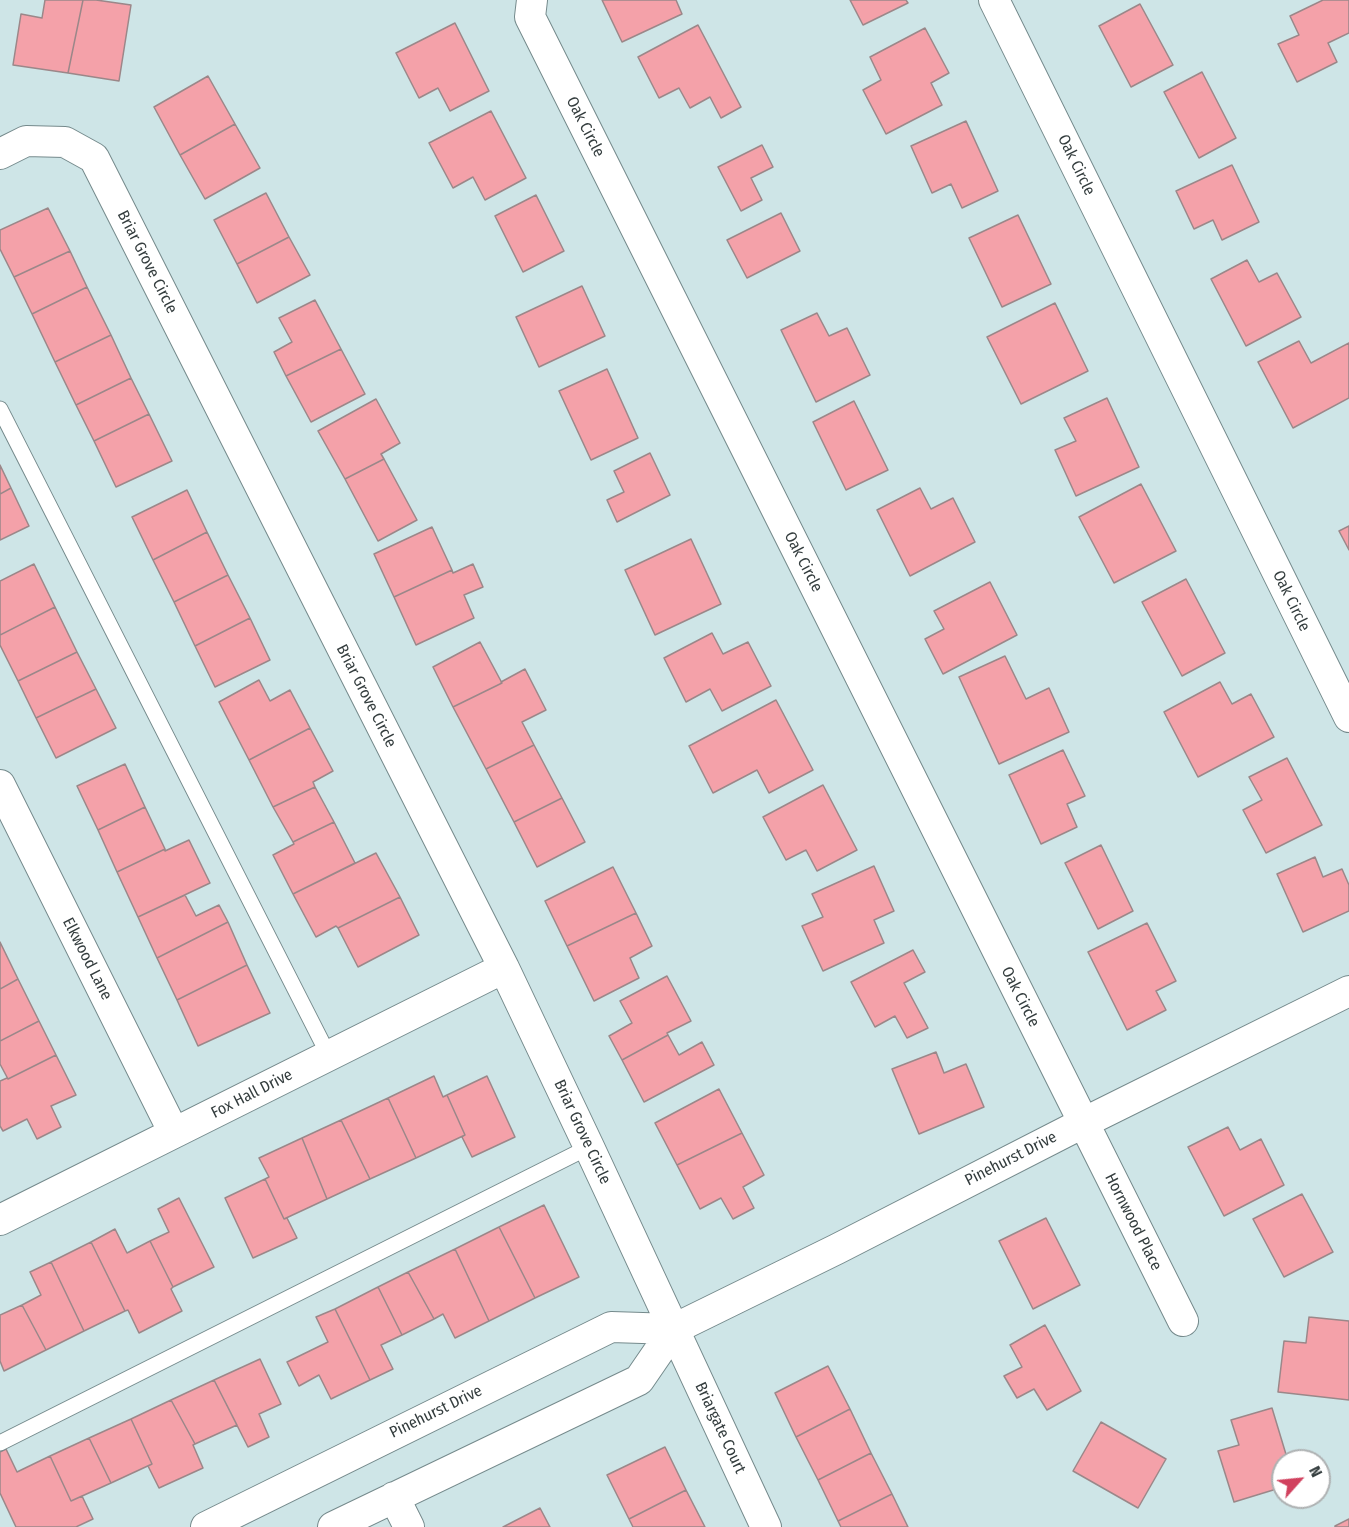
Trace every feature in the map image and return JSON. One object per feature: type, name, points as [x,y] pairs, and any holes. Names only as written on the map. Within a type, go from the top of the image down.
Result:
[{"type":"street","name":"Oak Circle","points":[[532,0],[530,17],[1083,1123]]},
{"type":"street","name":"Oak Circle","points":[[994,0],[1349,717]]},
{"type":"street","name":"Briar Grove Circle","points":[[0,154],[26,141],[65,142],[94,158],[504,968],[674,1329]]},
{"type":"street","name":"Elkwood Lane","points":[[0,785],[174,1133]]},
{"type":"street","name":"Fox Hall Drive","points":[[0,1220],[504,968]]},
{"type":"street","name":"Pinehurst Drive","points":[[206,1527],[611,1327],[674,1329],[1349,991]]},
{"type":"street","name":"Hornwood Place","points":[[1083,1123],[1183,1321]]},
{"type":"street","name":"Pinehurst Drive","points":[[333,1527],[639,1380],[674,1329]]},
{"type":"street","name":"Briargate Court","points":[[674,1329],[766,1527]]},
{"type":"street","points":[[394,1497],[409,1527]]},
{"type":"lane","points":[[0,408],[329,1056]]},
{"type":"lane","points":[[0,1443],[590,1147]]},
{"type":"building","points":[[45,0],[83,0],[68,73],[13,65],[21,14],[42,18]]},
{"type":"building","points":[[83,0],[131,5],[119,81],[68,73]]},
{"type":"building","points":[[602,0],[676,0],[682,14],[622,42]]},
{"type":"building","points":[[850,0],[906,0],[908,3],[863,25]]},
{"type":"building","points":[[1323,0],[1349,0],[1349,33],[1328,43],[1337,62],[1297,82],[1278,44],[1299,35],[1290,16]]},
{"type":"building","points":[[1140,4],[1173,65],[1131,87],[1099,26]]},
{"type":"building","points":[[455,23],[489,91],[450,111],[438,88],[419,98],[396,53]]},
{"type":"building","points":[[698,25],[741,107],[721,118],[710,97],[690,108],[679,88],[659,98],[638,57]]},
{"type":"building","points":[[925,28],[949,73],[931,83],[942,105],[886,134],[863,90],[881,80],[870,57]]},
{"type":"building","points":[[1202,72],[1236,138],[1199,158],[1164,92]]},
{"type":"building","points":[[208,76],[235,124],[180,155],[154,107]]},
{"type":"building","points":[[491,111],[526,178],[485,200],[473,177],[453,188],[429,143]]},
{"type":"building","points":[[966,121],[998,191],[962,208],[951,184],[932,193],[911,146]]},
{"type":"building","points":[[235,124],[260,168],[205,199],[180,155]]},
{"type":"building","points":[[762,145],[773,167],[751,178],[762,200],[741,211],[718,167]]},
{"type":"building","points":[[1232,165],[1259,222],[1222,240],[1213,220],[1194,229],[1176,191]]},
{"type":"building","points":[[266,193],[289,237],[237,264],[214,220]]},
{"type":"building","points":[[536,195],[564,251],[523,272],[495,216]]},
{"type":"building","points":[[48,208],[70,251],[14,277],[0,249],[0,230]]},
{"type":"building","points":[[781,213],[800,251],[747,278],[727,240]]},
{"type":"building","points":[[1018,215],[1051,284],[1002,307],[969,238]]},
{"type":"building","points":[[289,237],[310,275],[257,303],[237,264]]},
{"type":"building","points":[[70,251],[87,287],[32,314],[14,277]]},
{"type":"building","points":[[1247,260],[1259,282],[1277,273],[1301,317],[1246,346],[1211,279]]},
{"type":"building","points":[[582,286],[605,336],[539,367],[516,317]]},
{"type":"building","points":[[87,287],[111,335],[55,362],[32,314]]},
{"type":"building","points":[[315,300],[341,349],[286,376],[274,352],[292,342],[279,318]]},
{"type":"building","points":[[1055,303],[1088,371],[1021,404],[987,337]]},
{"type":"building","points":[[817,313],[829,336],[847,328],[870,375],[816,402],[781,330]]},
{"type":"building","points":[[111,335],[131,378],[76,405],[55,362]]},
{"type":"building","points":[[1299,341],[1311,363],[1349,343],[1349,398],[1293,428],[1258,362]]},
{"type":"building","points":[[341,349],[365,394],[311,422],[286,376]]},
{"type":"building","points":[[607,369],[638,438],[591,460],[559,391]]},
{"type":"building","points":[[131,378],[149,414],[94,441],[76,405]]},
{"type":"building","points":[[1107,398],[1139,467],[1076,496],[1055,450],[1076,441],[1064,418]]},
{"type":"building","points":[[376,399],[400,443],[381,454],[384,459],[345,479],[318,431]]},
{"type":"building","points":[[854,401],[888,470],[846,490],[813,422]]},
{"type":"building","points":[[149,414],[172,461],[116,487],[94,441]]},
{"type":"building","points":[[650,453],[670,495],[617,522],[607,500],[624,492],[614,471]]},
{"type":"building","points":[[384,459],[417,520],[378,541],[345,479]]},
{"type":"building","points":[[0,465],[11,488],[0,494]]},
{"type":"building","points":[[1141,484],[1176,551],[1114,583],[1079,517]]},
{"type":"building","points":[[11,488],[29,526],[0,540],[0,494]]},
{"type":"building","points":[[920,488],[931,509],[953,498],[975,542],[910,576],[877,510]]},
{"type":"building","points":[[187,490],[207,532],[153,560],[132,517]]},
{"type":"building","points":[[1349,526],[1349,550],[1339,531]]},
{"type":"building","points":[[432,527],[452,570],[394,597],[374,554]]},
{"type":"building","points":[[207,532],[228,575],[174,602],[153,560]]},
{"type":"building","points":[[691,539],[721,604],[655,635],[625,570]]},
{"type":"building","points":[[34,564],[55,607],[0,635],[0,581]]},
{"type":"building","points":[[473,564],[483,587],[464,595],[474,618],[416,645],[394,597],[452,570],[453,573]]},
{"type":"building","points":[[228,575],[250,618],[195,646],[174,602]]},
{"type":"building","points":[[1186,579],[1225,653],[1182,676],[1142,602]]},
{"type":"building","points":[[990,582],[1017,635],[943,674],[925,639],[944,629],[934,611]]},
{"type":"building","points":[[55,607],[77,652],[18,681],[0,645],[0,635]]},
{"type":"building","points":[[250,618],[270,660],[215,687],[195,646]]},
{"type":"building","points":[[712,633],[723,654],[748,642],[771,686],[722,711],[710,689],[686,702],[664,658]]},
{"type":"building","points":[[480,642],[502,683],[453,707],[433,667]]},
{"type":"building","points":[[77,652],[96,689],[36,718],[18,681]]},
{"type":"building","points":[[1005,656],[1026,699],[1049,688],[1069,732],[999,764],[959,677]]},
{"type":"building","points":[[525,669],[546,710],[522,722],[534,745],[486,769],[453,707]]},
{"type":"building","points":[[259,680],[270,701],[290,690],[310,728],[249,760],[219,702]]},
{"type":"building","points":[[1220,682],[1232,704],[1251,694],[1274,737],[1198,777],[1164,712]]},
{"type":"building","points":[[96,689],[116,728],[56,758],[36,718]]},
{"type":"building","points":[[776,700],[813,770],[769,793],[757,770],[713,793],[689,746]]},
{"type":"building","points":[[310,728],[333,771],[313,782],[315,787],[273,807],[249,760]]},
{"type":"building","points":[[534,745],[562,798],[514,822],[486,769]]},
{"type":"building","points":[[1063,750],[1085,796],[1067,804],[1077,827],[1041,844],[1009,775]]},
{"type":"building","points":[[1287,758],[1322,825],[1266,853],[1243,810],[1262,800],[1249,777]]},
{"type":"building","points":[[125,764],[145,807],[98,830],[77,786]]},
{"type":"building","points":[[823,785],[857,850],[817,871],[806,850],[786,860],[763,817]]},
{"type":"building","points":[[315,787],[334,822],[293,842],[273,807]]},
{"type":"building","points":[[562,798],[585,842],[537,867],[514,822]]},
{"type":"building","points":[[145,807],[165,849],[117,872],[98,830]]},
{"type":"building","points":[[334,822],[355,863],[293,894],[273,855],[294,844],[293,842]]},
{"type":"building","points":[[189,840],[210,883],[138,917],[117,872]]},
{"type":"building","points":[[1101,845],[1133,911],[1098,929],[1065,863]]},
{"type":"building","points":[[376,853],[400,897],[316,937],[293,894]]},
{"type":"building","points":[[1315,857],[1323,877],[1342,869],[1349,885],[1349,911],[1303,932],[1277,874]]},
{"type":"building","points":[[874,866],[894,911],[874,920],[884,943],[823,971],[802,926],[823,917],[812,894]]},
{"type":"building","points":[[613,867],[636,913],[567,946],[545,901]]},
{"type":"building","points":[[185,895],[196,916],[219,905],[228,922],[157,958],[138,917]]},
{"type":"building","points":[[400,897],[419,935],[358,967],[338,928]]},
{"type":"building","points":[[636,913],[652,946],[630,958],[639,978],[594,1001],[567,946]]},
{"type":"building","points":[[228,922],[247,965],[177,1000],[157,958]]},
{"type":"building","points":[[1147,923],[1176,981],[1156,991],[1166,1010],[1127,1030],[1088,952]]},
{"type":"building","points":[[0,942],[18,979],[0,989]]},
{"type":"building","points":[[913,950],[925,972],[904,983],[928,1028],[907,1038],[895,1016],[875,1027],[851,982]]},
{"type":"building","points":[[247,965],[270,1013],[198,1046],[177,1000]]},
{"type":"building","points":[[667,976],[691,1021],[622,1060],[609,1036],[632,1023],[620,1001]]},
{"type":"building","points":[[18,979],[39,1021],[0,1041],[0,989]]},
{"type":"building","points":[[39,1021],[56,1055],[8,1079],[0,1064],[0,1041]]},
{"type":"building","points":[[668,1035],[679,1055],[702,1042],[714,1065],[644,1102],[622,1060]]},
{"type":"building","points":[[936,1052],[944,1073],[966,1064],[984,1107],[919,1134],[892,1069]]},
{"type":"building","points":[[56,1055],[76,1095],[51,1106],[61,1127],[37,1139],[27,1119],[3,1131],[0,1126],[0,1081]]},
{"type":"building","points":[[434,1076],[443,1097],[447,1095],[465,1135],[416,1158],[388,1098]]},
{"type":"building","points":[[487,1076],[515,1137],[472,1157],[447,1095]]},
{"type":"building","points":[[719,1089],[742,1133],[677,1165],[655,1123]]},
{"type":"building","points":[[388,1098],[416,1158],[370,1179],[341,1120]]},
{"type":"building","points":[[341,1120],[370,1179],[327,1199],[302,1138]]},
{"type":"building","points":[[1228,1127],[1240,1150],[1261,1139],[1284,1185],[1224,1216],[1188,1147]]},
{"type":"building","points":[[742,1133],[764,1175],[743,1187],[754,1208],[733,1219],[721,1198],[700,1209],[677,1165]]},
{"type":"building","points":[[302,1138],[327,1199],[284,1219],[265,1179],[269,1177],[259,1158]]},
{"type":"building","points":[[265,1179],[284,1219],[287,1218],[297,1238],[253,1258],[225,1198]]},
{"type":"building","points":[[1302,1194],[1333,1252],[1284,1277],[1253,1219]]},
{"type":"building","points":[[179,1198],[214,1267],[173,1287],[150,1241],[169,1232],[158,1209]]},
{"type":"building","points":[[544,1205],[579,1277],[535,1298],[499,1227]]},
{"type":"building","points":[[1046,1218],[1080,1285],[1033,1309],[999,1241]]},
{"type":"building","points":[[499,1227],[535,1298],[489,1321],[455,1249]]},
{"type":"building","points":[[115,1229],[127,1253],[150,1241],[182,1311],[139,1333],[128,1310],[125,1311],[91,1242]]},
{"type":"building","points":[[91,1242],[125,1311],[84,1331],[51,1262]]},
{"type":"building","points":[[455,1249],[489,1321],[455,1338],[443,1314],[434,1319],[408,1272]]},
{"type":"building","points":[[51,1262],[84,1331],[46,1350],[22,1305],[41,1295],[30,1272]]},
{"type":"building","points":[[408,1272],[434,1319],[402,1335],[378,1287]]},
{"type":"building","points":[[378,1287],[402,1335],[381,1345],[393,1369],[370,1380],[335,1309]]},
{"type":"building","points":[[22,1305],[46,1350],[4,1371],[0,1361],[0,1315]]},
{"type":"building","points":[[335,1309],[370,1380],[331,1399],[319,1375],[299,1386],[287,1362],[328,1342],[316,1317]]},
{"type":"building","points":[[1309,1317],[1349,1321],[1349,1400],[1278,1392],[1284,1341],[1306,1343]]},
{"type":"building","points":[[1045,1325],[1081,1391],[1047,1410],[1034,1389],[1017,1398],[1004,1376],[1022,1367],[1010,1345]]},
{"type":"building","points":[[260,1359],[281,1404],[259,1414],[269,1437],[248,1447],[214,1380]]},
{"type":"building","points":[[828,1366],[850,1409],[796,1437],[775,1393]]},
{"type":"building","points":[[214,1380],[237,1425],[195,1444],[171,1400]]},
{"type":"building","points":[[171,1400],[195,1444],[193,1445],[203,1468],[159,1488],[148,1466],[152,1464],[131,1419]]},
{"type":"building","points":[[1272,1408],[1284,1449],[1271,1449],[1271,1491],[1234,1502],[1218,1451],[1239,1445],[1231,1420]]},
{"type":"building","points":[[850,1409],[871,1453],[818,1480],[796,1437]]},
{"type":"building","points":[[131,1419],[152,1464],[111,1483],[89,1438]]},
{"type":"building","points":[[1101,1422],[1166,1459],[1138,1508],[1073,1471]]},
{"type":"building","points":[[89,1438],[111,1483],[71,1501],[50,1456]]},
{"type":"building","points":[[665,1447],[686,1490],[629,1519],[607,1475]]},
{"type":"building","points":[[6,1449],[17,1472],[50,1456],[71,1501],[82,1496],[93,1519],[76,1527],[16,1527],[0,1493],[0,1452]]},
{"type":"building","points":[[871,1453],[892,1494],[838,1521],[818,1480]]},
{"type":"building","points":[[686,1490],[705,1527],[633,1527],[629,1519]]},
{"type":"building","points":[[892,1494],[908,1527],[841,1527],[838,1521]]},
{"type":"building","points":[[540,1508],[550,1527],[503,1527]]},
{"type":"building","points":[[1349,1519],[1349,1527],[1335,1527],[1335,1526]]}]
